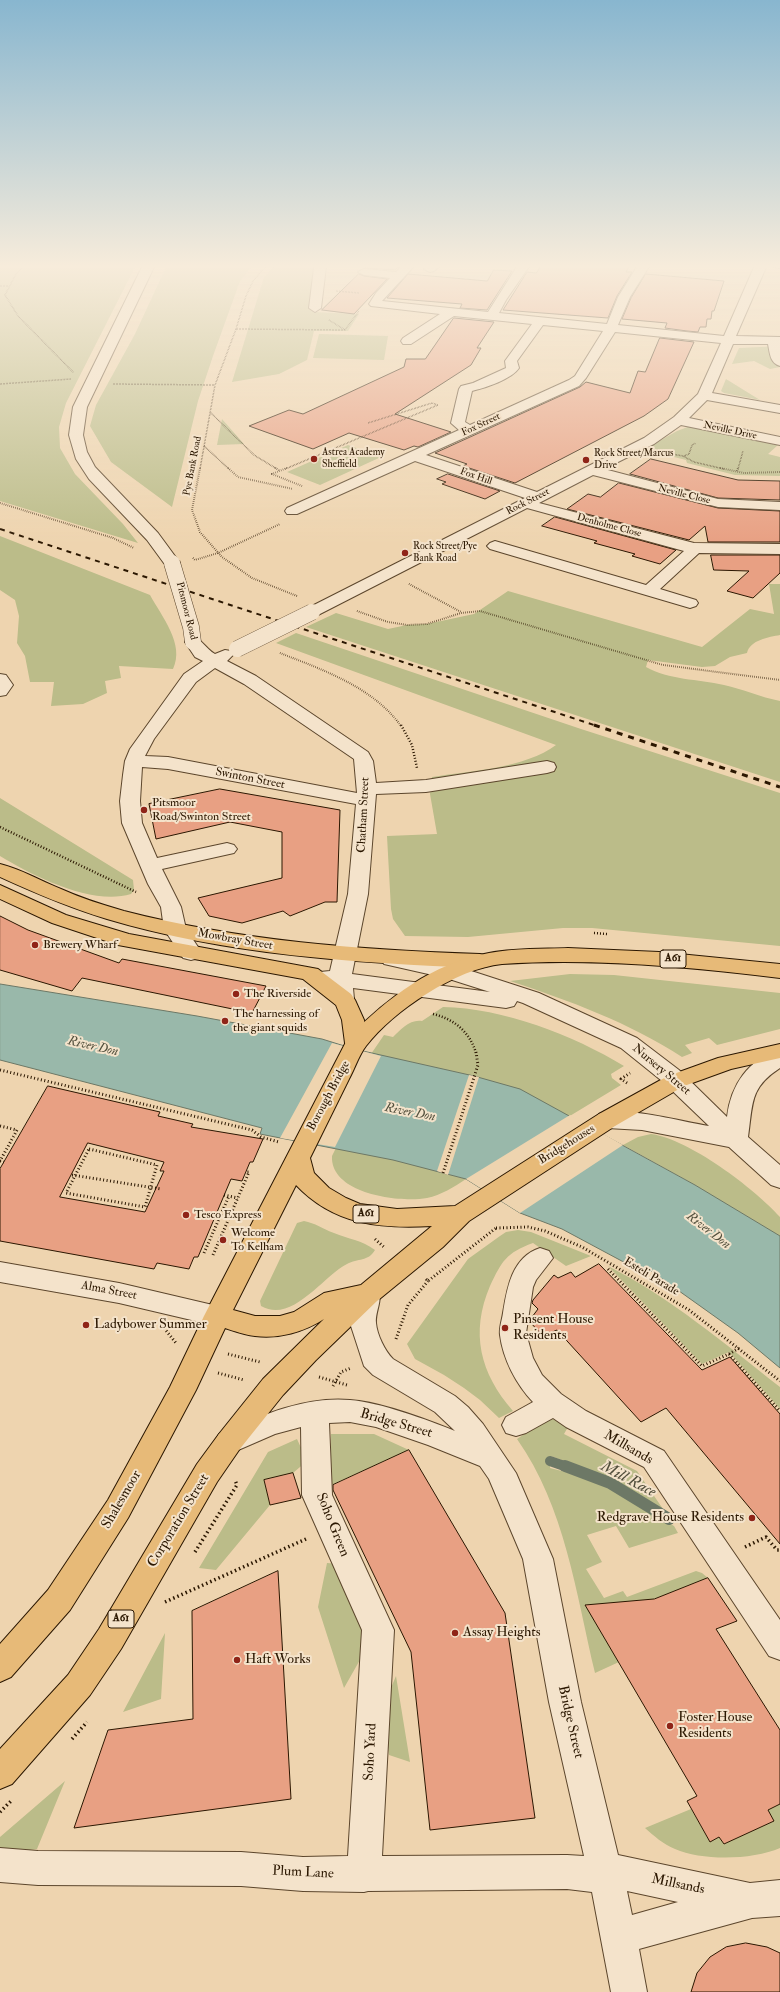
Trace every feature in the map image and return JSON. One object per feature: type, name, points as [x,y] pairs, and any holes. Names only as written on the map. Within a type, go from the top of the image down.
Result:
[{"type":"main road","name":"Mowbray Street","points":[[0,870],[33,887],[91,907],[175,929],[246,943],[344,955],[480,961]]},
{"type":"main road","name":"Mowbray Street","points":[[0,891],[59,919],[125,940],[310,974],[342,989],[353,1020],[355,1046]]},
{"type":"main road","name":"A61","points":[[355,1046],[379,1019],[393,1007],[418,990],[451,972],[480,961],[566,954],[605,954],[780,971]]},
{"type":"main road","name":"Borough Bridge","points":[[294,1150],[355,1046]]},
{"type":"main road","name":"Bridgehouses","points":[[373,1289],[434,1240],[463,1213],[600,1124],[676,1081],[726,1063],[780,1051]]},
{"type":"main road","name":"A61","points":[[294,1150],[304,1178],[328,1200],[345,1209],[368,1215],[396,1218],[463,1213]]},
{"type":"main road","name":"A61","points":[[217,1316],[294,1150]]},
{"type":"main road","points":[[217,1316],[255,1326],[280,1326],[302,1320],[333,1300],[373,1289]]},
{"type":"main road","name":"Corporation Street","points":[[0,1773],[79,1685],[110,1639],[207,1473],[229,1442],[282,1378],[306,1352],[373,1289]]},
{"type":"main road","name":"Shalesmoor","points":[[0,1667],[54,1605],[78,1574],[118,1509],[198,1357],[217,1316]]},
{"type":"street","name":"Pitsmoor Road","points":[[101,358],[89,381],[77,417],[76,432],[80,454],[96,479],[153,538],[172,563],[191,626],[193,642],[201,653],[216,660]]},
{"type":"street","points":[[469,430],[458,423],[466,389],[478,386],[511,370],[513,368],[511,361],[513,358]]},
{"type":"street","name":"Fox Street","points":[[292,510],[415,456],[574,382],[580,378],[592,358]]},
{"type":"street","name":"Rock Street","points":[[216,660],[649,441],[679,420],[704,396],[720,358]]},
{"type":"street","points":[[704,396],[780,409]]},
{"type":"street","name":"Neville Drive","points":[[679,420],[780,441]]},
{"type":"street","name":"Fox Hill","points":[[415,456],[531,500]]},
{"type":"street","name":"Neville Close","points":[[590,470],[718,503],[780,506]]},
{"type":"street","name":"Denholme Close","points":[[531,500],[673,544],[694,548],[780,549]]},
{"type":"street","points":[[495,546],[690,603]]},
{"type":"street","points":[[650,591],[690,554],[694,548]]},
{"type":"street","points":[[191,953],[175,929],[171,907],[150,866],[132,823],[130,785],[134,761],[146,738],[190,678],[199,670],[216,660]]},
{"type":"street","name":"Chatham Street","points":[[216,660],[250,680],[356,752],[364,761],[367,795],[358,894],[344,955],[342,989]]},
{"type":"street","points":[[0,678],[4,685],[0,691]]},
{"type":"street","name":"Swinton Street","points":[[134,761],[168,763],[367,795],[547,767]]},
{"type":"street","points":[[150,866],[227,849]]},
{"type":"street","points":[[391,958],[451,972],[531,998],[552,1009]]},
{"type":"street","points":[[342,989],[418,990],[488,997],[552,1009]]},
{"type":"street","name":"Nursery Street","points":[[552,1009],[585,1022],[640,1050],[676,1081],[736,1140],[780,1179]]},
{"type":"street","points":[[600,1124],[649,1123],[736,1140],[742,1093],[748,1082],[763,1068],[780,1058]]},
{"type":"street","name":"Millsands","points":[[540,1258],[525,1275],[520,1287],[513,1333],[520,1358],[532,1383],[554,1404],[576,1419],[654,1459],[780,1646]]},
{"type":"street","name":"Alma Street","points":[[0,1272],[126,1294],[217,1316]]},
{"type":"street","name":"Bridge Street","points":[[373,1289],[363,1323],[374,1358],[382,1367],[445,1404],[458,1415],[473,1432],[501,1473],[512,1495],[538,1560],[564,1702],[605,1872],[629,1992]]},
{"type":"street","points":[[516,1425],[554,1404]]},
{"type":"street","name":"Bridge Street","points":[[229,1442],[269,1424],[313,1413],[350,1411],[376,1416],[437,1436],[491,1458]]},
{"type":"street","name":"Soho Green","points":[[313,1413],[316,1424],[317,1495],[378,1630]]},
{"type":"street","name":"Soho Yard","points":[[364,1874],[378,1630]]},
{"type":"street","name":"Plum Lane","points":[[0,1865],[38,1868],[241,1869],[303,1874],[605,1872]]},
{"type":"street","name":"Millsands","points":[[605,1872],[766,1899]]},
{"type":"street","name":"Millsands","points":[[618,1937],[766,1899]]},
{"type":"path","points":[[64,358],[89,381]]},
{"type":"path","name":"Pye Bank Road","points":[[226,358],[216,385],[192,510],[200,532],[218,553],[243,572],[261,582],[323,607],[407,625],[427,624],[461,612]]},
{"type":"path","points":[[0,384],[89,381],[216,385]]},
{"type":"path","points":[[327,495],[272,474],[438,405],[432,403],[368,423]]},
{"type":"path","points":[[210,413],[254,455],[279,470]]},
{"type":"path","points":[[683,456],[689,454],[692,445],[698,442]]},
{"type":"path","points":[[204,446],[238,477],[270,486],[327,495]]},
{"type":"path","points":[[627,452],[654,452],[683,456],[694,462],[744,473],[780,472]]},
{"type":"path","points":[[0,503],[113,538],[137,549]]},
{"type":"path","points":[[218,553],[266,532]]},
{"type":"path","points":[[386,574],[423,590],[461,612],[480,611],[663,665],[780,680]]},
{"type":"path","points":[[278,652],[326,671],[354,685],[386,709],[403,729],[416,753],[419,786]]},
{"type":"path","points":[[0,827],[138,894]]},
{"type":"path","points":[[393,1007],[441,1016],[456,1025],[474,1043],[478,1054],[478,1065],[443,1173]]},
{"type":"path","points":[[0,1070],[252,1130],[261,1137],[282,1143],[294,1150]]},
{"type":"path","points":[[635,1070],[621,1079],[647,1098]]},
{"type":"path","points":[[0,1126],[17,1130],[0,1161],[4,1162]]},
{"type":"path","points":[[89,1149],[157,1165],[151,1188],[145,1207],[66,1193],[73,1175],[89,1149]]},
{"type":"path","points":[[213,1255],[250,1172],[246,1172]]},
{"type":"path","points":[[73,1175],[161,1189]]},
{"type":"path","points":[[224,1195],[238,1198]]},
{"type":"path","points":[[204,1253],[229,1196]]},
{"type":"path","name":"Esteli Parade","points":[[496,1228],[528,1227],[545,1231],[582,1247],[689,1310],[780,1381]]},
{"type":"path","points":[[370,1235],[405,1264]]},
{"type":"path","points":[[608,1270],[702,1366],[739,1348]]},
{"type":"path","points":[[173,1340],[198,1357],[282,1378],[350,1385]]},
{"type":"path","points":[[729,1354],[780,1411]]},
{"type":"path","points":[[198,1357],[282,1378]]},
{"type":"path","points":[[163,1603],[332,1527]]},
{"type":"path","points":[[740,1549],[766,1537],[777,1550],[780,1550]]},
{"type":"green space","points":[[0,358],[89,358],[66,403],[59,427],[60,448],[75,474],[123,524],[138,543],[0,501]]},
{"type":"green space","points":[[122,358],[212,358],[198,401],[172,507],[111,462],[90,426],[96,405]]},
{"type":"green space","points":[[239,358],[307,358],[307,360],[279,374],[232,382]]},
{"type":"green space","points":[[313,358],[384,358],[384,360]]},
{"type":"green space","points":[[735,358],[780,358],[780,367],[770,369],[754,361],[732,364]]},
{"type":"green space","points":[[726,379],[760,400],[724,393],[721,391]]},
{"type":"green space","points":[[222,419],[244,444],[217,445]]},
{"type":"green space","points":[[693,425],[778,445],[768,454],[780,457],[780,476],[735,475],[687,463],[686,460],[662,454],[640,452],[677,431]]},
{"type":"green space","points":[[348,445],[381,457],[320,485],[287,472]]},
{"type":"green space","points":[[0,536],[150,595],[166,621],[174,640],[176,660],[173,669],[119,666],[121,678],[105,681],[107,693],[83,704],[51,706],[54,682],[30,682],[25,656],[17,643],[19,616],[15,600],[0,590]]},
{"type":"green space","points":[[769,584],[780,584],[780,635],[760,640],[752,645],[747,653],[730,657],[715,666],[702,667],[648,660],[646,667],[674,677],[724,685],[780,701],[780,782],[306,627],[336,613],[388,629],[407,625],[427,624],[474,614],[508,591],[702,647],[750,609],[774,614]]},
{"type":"green space","points":[[296,633],[581,729],[780,793],[780,946],[592,928],[563,928],[468,937],[405,936],[393,919],[391,909],[387,836],[437,834],[430,794],[432,777],[513,764],[544,753],[556,745],[276,643]]},
{"type":"green space","points":[[0,798],[133,880],[134,890],[131,894],[116,897],[81,893],[46,880],[0,856]]},
{"type":"green space","points":[[570,974],[614,975],[780,993],[780,1029],[717,1045],[709,1038],[685,1045],[692,1053],[682,1057],[641,1033],[598,1013],[555,996],[510,981]]},
{"type":"green space","points":[[443,1007],[489,1012],[513,1018],[537,1025],[583,1044],[624,1066],[611,1074],[612,1078],[621,1085],[545,1131],[478,1077],[371,1054],[384,1035],[393,1037],[406,1025],[422,1021]]},
{"type":"green space","points":[[353,1113],[438,1171],[466,1179],[437,1195],[415,1199],[385,1197],[354,1187],[342,1179],[334,1169],[332,1156]]},
{"type":"green space","points":[[651,1134],[684,1145],[720,1166],[738,1179],[769,1205],[780,1217],[780,1236],[695,1185],[623,1145],[638,1137]]},
{"type":"green space","points":[[304,1221],[360,1242],[375,1250],[366,1258],[351,1262],[337,1270],[306,1297],[295,1304],[284,1309],[273,1310],[261,1306],[260,1301],[297,1223]]},
{"type":"green space","points":[[518,1230],[531,1232],[591,1256],[566,1266],[533,1243],[511,1254],[498,1270],[484,1303],[480,1336],[486,1367],[502,1397],[513,1411],[499,1418],[480,1400],[464,1388],[415,1359],[407,1344],[468,1259],[506,1232]]},
{"type":"green space","points":[[608,1266],[654,1292],[676,1307],[780,1387],[780,1409],[729,1352],[702,1364]]},
{"type":"green space","points":[[553,1419],[568,1427],[564,1434],[637,1471],[663,1509],[607,1477],[551,1456],[550,1468],[585,1477],[608,1486],[674,1526],[678,1533],[629,1548],[616,1526],[587,1535],[602,1562],[586,1569],[604,1598],[623,1591],[627,1597],[696,1571],[702,1573],[708,1578],[654,1599],[619,1662],[595,1673],[575,1582],[558,1522],[547,1493],[533,1465],[517,1439],[539,1424]]},
{"type":"green space","points":[[331,1434],[374,1434],[409,1450],[331,1485]]},
{"type":"green space","points":[[297,1439],[307,1461],[293,1473],[264,1480],[270,1505],[216,1570],[199,1568],[268,1452]]},
{"type":"green space","points":[[327,1563],[340,1564],[369,1644],[344,1688],[318,1607]]},
{"type":"green space","points":[[165,1633],[161,1699],[123,1712]]},
{"type":"green space","points":[[396,1676],[410,1762],[389,1755],[383,1707]]},
{"type":"green space","points":[[65,1781],[37,1849],[0,1854],[0,1837]]},
{"type":"green space","points":[[780,1804],[780,1848],[756,1855],[728,1858],[699,1856],[686,1853],[667,1845],[645,1828],[691,1809],[710,1842],[719,1837],[724,1844],[774,1821],[768,1810]]},
{"type":"water","name":"River Don","points":[[0,984],[197,1016],[322,1039],[354,1049],[474,1076],[520,1089],[695,1185],[780,1236],[780,1368],[738,1333],[651,1271],[646,1274],[562,1229],[520,1213],[466,1179],[393,1160],[260,1134],[262,1128],[0,1060]]},
{"type":"pier","points":[[332,1043],[381,1056],[335,1147],[280,1138]]},
{"type":"pier","points":[[469,1075],[479,1077],[448,1175],[437,1171]]},
{"type":"pier","points":[[570,1115],[623,1145],[520,1213],[466,1179]]},
{"type":"building","points":[[475,358],[471,365],[395,414],[451,432],[418,447],[414,446],[404,450],[349,433],[313,449],[249,426],[289,410],[303,414],[404,367],[406,359]]},
{"type":"building","points":[[651,358],[687,358],[668,399],[644,416],[515,483],[463,466],[467,464],[435,453],[580,387],[586,382],[630,393],[638,371],[645,372]]},
{"type":"building","points":[[651,459],[738,480],[780,481],[780,500],[718,498],[630,474]]},
{"type":"building","points":[[448,474],[500,491],[485,499],[442,484],[446,482],[437,479]]},
{"type":"building","points":[[619,483],[718,508],[780,511],[780,542],[708,542],[705,526],[689,540],[567,509],[588,494],[600,497]]},
{"type":"building","points":[[555,517],[676,550],[660,564],[632,556],[635,554],[594,543],[597,541],[542,526]]},
{"type":"building","points":[[711,555],[780,555],[780,573],[753,598],[727,591],[749,571],[714,570]]},
{"type":"building","points":[[220,789],[340,810],[337,902],[325,902],[290,916],[283,911],[242,923],[209,916],[198,898],[282,878],[282,832],[230,822],[156,839],[149,804]]},
{"type":"building","points":[[0,916],[28,930],[119,963],[122,959],[266,986],[252,1013],[82,978],[72,991],[0,970]]},
{"type":"building","points":[[48,1086],[160,1112],[158,1116],[193,1124],[191,1127],[263,1139],[253,1162],[250,1162],[242,1181],[231,1179],[198,1257],[194,1257],[189,1269],[157,1263],[154,1269],[0,1241],[0,1169]],"holes":[[[88,1143],[164,1162],[160,1171],[164,1171],[145,1212],[60,1197]]]},
{"type":"building","points":[[599,1264],[702,1370],[730,1357],[780,1414],[780,1544],[666,1408],[641,1422],[557,1330],[543,1336],[529,1321],[538,1309],[532,1303],[533,1300],[554,1275],[558,1278],[571,1272],[575,1277]]},
{"type":"building","name":"Assay Heights","points":[[409,1450],[505,1613],[535,1818],[430,1830],[411,1652],[333,1490],[333,1485]]},
{"type":"building","points":[[293,1473],[301,1498],[270,1505],[264,1480]]},
{"type":"building","name":"Haft Works","points":[[278,1571],[291,1799],[74,1828],[108,1730],[193,1719],[192,1611]]},
{"type":"building","points":[[708,1578],[737,1621],[716,1629],[780,1730],[780,1804],[768,1810],[774,1821],[724,1844],[719,1837],[710,1842],[687,1801],[697,1796],[585,1605],[654,1599]]},
{"type":"building","points":[[746,1943],[767,1947],[780,1953],[780,1992],[691,1992],[697,1973],[710,1957],[726,1947]]},
{"type":"waterway","name":"Mill Race","points":[[550,1461],[567,1467]]},
{"type":"waterway","name":"Mill Race","points":[[565,1466],[610,1483],[669,1519]]},
{"type":"railway","points":[[0,529],[597,726]]},
{"type":"railway","points":[[597,726],[780,787]]},
{"type":"place","name":"Astrea Academy Sheffield","points":[[314,459]]},
{"type":"place","name":"Rock Street/Marcus Drive","points":[[586,460]]},
{"type":"place","name":"Rock Street/Pye Bank Road","points":[[405,553]]},
{"type":"place","name":"Pitsmoor Road/Swinton Street","points":[[144,810]]},
{"type":"place","name":"Brewery Wharf","points":[[35,945]]},
{"type":"place","name":"The Riverside","points":[[236,994]]},
{"type":"place","name":"The harnessing of the giant squids","points":[[225,1021]]},
{"type":"place","name":"Tesco Express","points":[[186,1215]]},
{"type":"place","name":"Welcome To Kelham","points":[[223,1240]]},
{"type":"place","name":"Ladybower Summer","points":[[86,1325]]},
{"type":"place","name":"Pinsent House Residents","points":[[505,1328]]},
{"type":"place","name":"Redgrave House Residents","points":[[752,1518]]},
{"type":"place","name":"Assay Heights","points":[[455,1633]]},
{"type":"place","name":"Haft Works","points":[[237,1660]]},
{"type":"place","name":"Foster House Residents","points":[[670,1726]]}]
